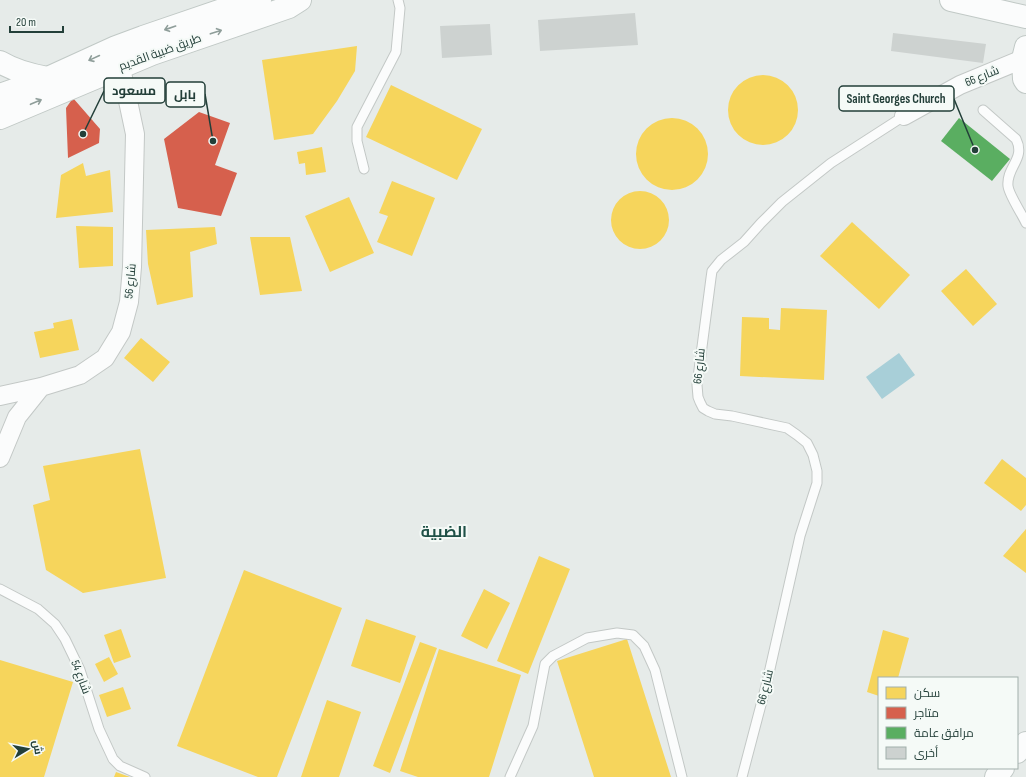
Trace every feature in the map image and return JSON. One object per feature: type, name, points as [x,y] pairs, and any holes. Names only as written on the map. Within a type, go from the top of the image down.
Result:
[{"type":"street","name":"طريق ضبية القديم","points":[[0,118],[119,57],[222,10],[260,0]]},
{"type":"street","name":"طريق ضبية القديم","points":[[0,95],[48,78],[119,57],[152,54],[289,7],[300,0]]},
{"type":"street","points":[[951,0],[1026,17]]},
{"type":"street","points":[[1025,53],[1024,80],[1026,82]]},
{"type":"street","name":"شارع 66","points":[[904,116],[960,85],[1025,53]]},
{"type":"street","name":"شارع 56","points":[[0,396],[41,387],[80,375],[105,358],[121,332],[129,302],[132,267],[135,134],[119,57]]},
{"type":"street","points":[[0,62],[14,70],[48,78]]},
{"type":"street","points":[[0,458],[17,417],[41,387]]},
{"type":"street","points":[[1018,751],[1026,743]]},
{"type":"street","points":[[996,777],[1002,769]]},
{"type":"lane","points":[[364,169],[357,141],[357,127],[396,52],[400,8],[398,0]]},
{"type":"lane","points":[[983,110],[1016,139],[1019,145],[1019,156],[1010,173],[1008,186],[1026,223]]},
{"type":"lane","name":"شارع 66","points":[[742,777],[767,682],[800,536],[817,483],[817,471],[813,454],[807,444],[787,428],[732,416],[715,414],[703,408],[698,397],[697,385],[707,299],[712,271],[721,260],[744,242],[761,222],[782,202],[831,163],[904,116]]},
{"type":"lane","name":"شارع 54","points":[[0,589],[38,609],[55,624],[65,639],[80,670],[99,729],[113,759],[120,766],[145,777]]},
{"type":"lane","points":[[510,777],[533,726],[545,664],[553,656],[587,638],[617,633],[633,635],[644,646],[655,670],[682,777]]},
{"type":"water","points":[[899,353],[915,375],[882,399],[866,377]]},
{"type":"building: سكن","points":[[357,46],[355,71],[337,101],[313,134],[274,140],[262,60]]},
{"type":"building: سكن","points":[[763,75],[776,78],[788,85],[795,97],[798,110],[795,123],[788,135],[776,142],[763,145],[750,142],[738,135],[731,123],[728,110],[731,97],[738,85],[750,78]]},
{"type":"building: سكن","points":[[391,85],[482,129],[457,180],[366,137]]},
{"type":"building: سكن","points":[[672,118],[692,124],[702,134],[708,154],[702,174],[692,184],[672,190],[652,184],[642,174],[636,154],[642,134],[652,124]]},
{"type":"building: سكن","points":[[322,147],[326,172],[306,175],[305,163],[299,164],[297,152]]},
{"type":"building: سكن","points":[[83,163],[86,176],[110,170],[113,212],[56,218],[61,175]]},
{"type":"building: سكن","points":[[392,181],[435,198],[412,256],[377,242],[388,216],[379,213]]},
{"type":"building: سكن","points":[[640,191],[656,196],[664,204],[669,220],[664,236],[656,244],[640,249],[624,244],[616,236],[611,220],[616,204],[624,196]]},
{"type":"building: سكن","points":[[349,197],[374,253],[330,272],[305,216]]},
{"type":"building: سكن","points":[[852,222],[910,275],[879,309],[820,256]]},
{"type":"building: سكن","points":[[76,226],[113,227],[113,266],[79,268]]},
{"type":"building: سكن","points":[[215,227],[217,244],[190,252],[193,297],[157,305],[148,264],[146,230]]},
{"type":"building: سكن","points":[[250,237],[290,237],[302,291],[260,295]]},
{"type":"building: سكن","points":[[966,269],[997,304],[973,326],[941,291]]},
{"type":"building: سكن","points":[[781,308],[827,310],[824,380],[740,376],[742,317],[769,318],[769,329],[780,330]]},
{"type":"building: سكن","points":[[72,319],[79,350],[40,358],[34,332],[54,328],[53,323]]},
{"type":"building: سكن","points":[[141,338],[170,362],[153,382],[124,358]]},
{"type":"building: سكن","points":[[140,449],[166,578],[83,593],[46,570],[33,505],[50,500],[43,466]]},
{"type":"building: سكن","points":[[1002,459],[1026,478],[1026,505],[1021,511],[984,483]]},
{"type":"building: سكن","points":[[1026,529],[1026,573],[1003,556]]},
{"type":"building: سكن","points":[[539,556],[570,569],[528,674],[497,661]]},
{"type":"building: سكن","points":[[244,570],[342,608],[277,777],[258,777],[177,746]]},
{"type":"building: سكن","points":[[484,589],[510,603],[487,649],[461,636]]},
{"type":"building: سكن","points":[[366,619],[416,636],[400,683],[351,666]]},
{"type":"building: سكن","points":[[121,629],[131,657],[114,663],[104,635]]},
{"type":"building: سكن","points":[[883,630],[909,638],[898,677],[878,677],[878,696],[867,692]]},
{"type":"building: سكن","points":[[627,639],[671,777],[594,777],[557,661]]},
{"type":"building: سكن","points":[[420,642],[437,648],[390,773],[373,766]]},
{"type":"building: سكن","points":[[439,649],[521,675],[489,777],[418,777],[400,771]]},
{"type":"building: سكن","points":[[109,657],[118,674],[104,682],[95,664]]},
{"type":"building: سكن","points":[[0,660],[73,682],[44,777],[0,777]]},
{"type":"building: سكن","points":[[123,687],[131,709],[107,717],[99,695]]},
{"type":"building: سكن","points":[[327,700],[361,712],[339,777],[301,777]]},
{"type":"building: سكن","points":[[116,772],[130,777],[114,777]]},
{"type":"building: متاجر","points":[[73,98],[100,129],[99,143],[68,158],[66,108]]},
{"type":"building: متاجر","points":[[199,112],[230,123],[215,165],[237,173],[221,216],[178,208],[164,139]]},
{"type":"building: مرافق عامة","points":[[959,118],[1010,159],[992,181],[941,141]]},
{"type":"building: أخرى","points":[[635,13],[638,45],[540,51],[538,20]]},
{"type":"building: أخرى","points":[[490,24],[492,55],[442,58],[440,26]]},
{"type":"building: أخرى","points":[[893,33],[986,44],[983,63],[891,51]]},
{"type":"place","name":"مسعود","points":[[83,134]]},
{"type":"place","name":"بابل","points":[[213,141]]},
{"type":"place","name":"Saint Georges Church","points":[[975,150]]},
{"type":"district","name":"الضبية","points":[[444,531]]}]
